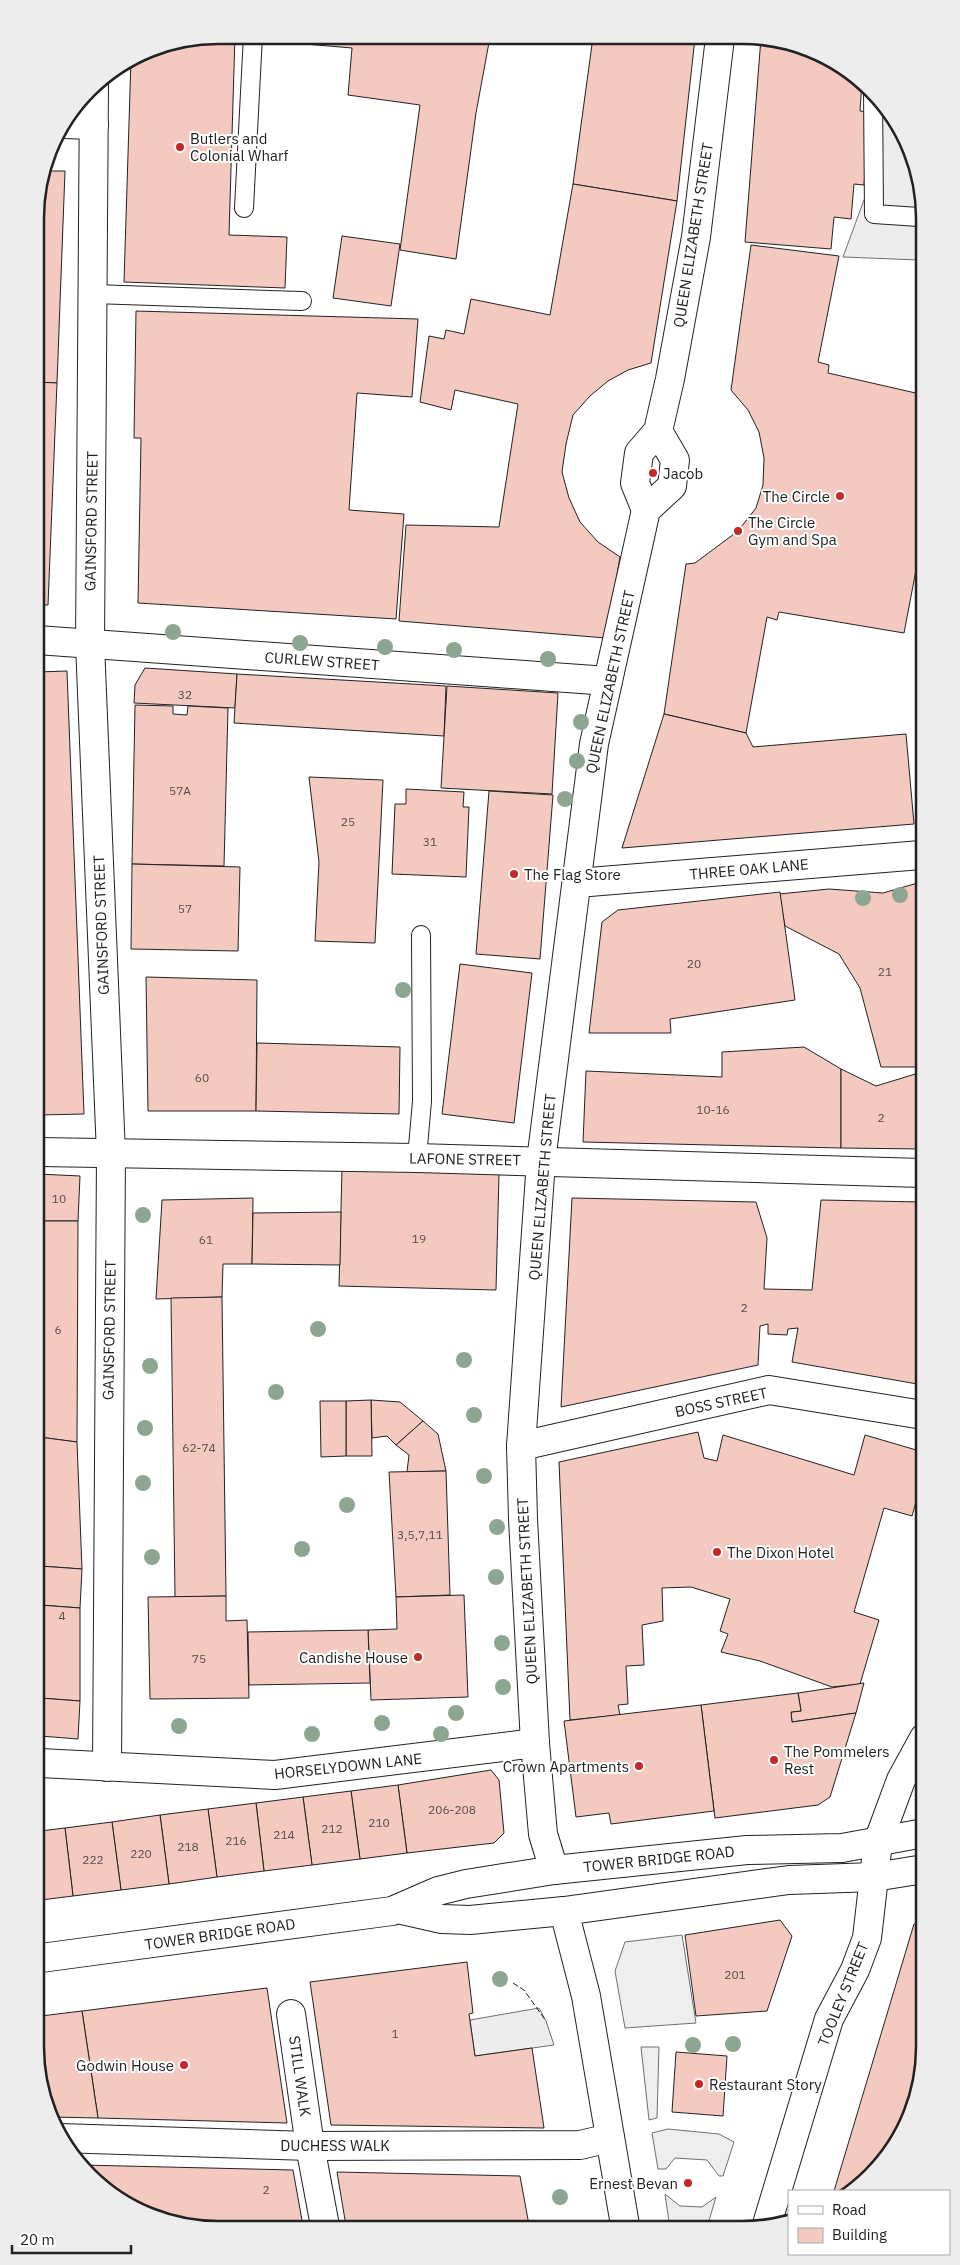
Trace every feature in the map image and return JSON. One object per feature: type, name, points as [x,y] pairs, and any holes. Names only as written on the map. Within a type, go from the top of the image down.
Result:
[{"type":"main road","name":"QUEEN ELIZABETH STREET","points":[[658,431],[696,237],[719,44]]},
{"type":"main road","name":"GAINSFORD STREET","points":[[94,96],[90,644],[111,1154],[107,1766]]},
{"type":"main road","points":[[71,124],[94,125]]},
{"type":"main road","points":[[658,431],[675,460],[672,486],[646,510],[634,483],[639,452],[658,431]]},
{"type":"main road","name":"QUEEN ELIZABETH STREET","points":[[554,1870],[543,1834],[535,1743],[523,1519],[522,1446],[542,1161],[594,744],[646,510]]},
{"type":"main road","name":"CURLEW STREET","points":[[44,641],[608,681]]},
{"type":"main road","name":"THREE OAK LANE","points":[[577,883],[916,855]]},
{"type":"main road","name":"LAFONE STREET","points":[[44,1152],[417,1158],[916,1173]]},
{"type":"main road","name":"BOSS STREET","points":[[522,1446],[769,1390],[916,1414]]},
{"type":"main road","name":"HORSELYDOWN LANE","points":[[44,1763],[275,1775],[535,1743]]},
{"type":"main road","name":"TOOLEY STREET","points":[[768,2219],[829,2019],[855,1970],[867,1938],[878,1842],[901,1780],[916,1753]]},
{"type":"main road","name":"TOWER BRIDGE ROAD","points":[[44,1958],[398,1909],[438,1891],[466,1884],[554,1870],[748,1850],[842,1848],[916,1835]]},
{"type":"main road","name":"TOWER BRIDGE ROAD","points":[[398,1909],[442,1919],[470,1920],[564,1911],[789,1880],[874,1877],[916,1870]]},
{"type":"main road","points":[[564,1911],[585,1989],[624,2221]]},
{"type":"main road","name":"STILL WALK","points":[[291,2014],[310,2146],[324,2221]]},
{"type":"main road","name":"DUCHESS WALK","points":[[70,2138],[310,2146],[580,2145],[610,2138]]},
{"type":"lane","points":[[244,208],[253,44]]},
{"type":"lane","points":[[873,104],[874,214],[916,217]]},
{"type":"lane","points":[[93,294],[302,302]]},
{"type":"lane","points":[[417,1158],[422,1101],[421,935]]},
{"type":"shaded area","points":[[874,105],[893,131],[903,151],[910,173],[915,195],[916,260],[843,257],[868,189]]},
{"type":"shaded area","points":[[682,1935],[696,2023],[625,2028],[615,1971],[625,1942]]},
{"type":"shaded area","points":[[539,2008],[546,2021],[554,2045],[475,2056],[470,2020]]},
{"type":"shaded area","points":[[641,2047],[659,2047],[657,2118],[649,2120]]},
{"type":"shaded area","points":[[668,2129],[719,2134],[734,2142],[723,2176],[719,2176],[707,2160],[675,2158],[666,2169],[658,2169],[652,2133]]},
{"type":"shaded area","points":[[665,2194],[680,2206],[702,2207],[716,2197],[709,2221],[669,2221]]},
{"type":"building","name":"Butlers and Colonial Wharf","points":[[207,44],[235,44],[229,235],[287,237],[285,288],[124,282],[131,68],[151,57],[184,47]]},
{"type":"building","points":[[305,44],[489,44],[476,113],[456,259],[400,250],[420,105],[348,95],[352,48]]},
{"type":"building","points":[[592,44],[694,44],[677,201],[573,184]]},
{"type":"building","points":[[760,45],[798,53],[819,62],[848,80],[861,92],[860,111],[869,112],[864,185],[854,184],[851,219],[834,217],[831,249],[745,242]]},
{"type":"building","points":[[51,171],[65,171],[57,383],[44,382],[44,207]]},
{"type":"building","points":[[573,184],[677,201],[651,363],[628,370],[608,381],[590,396],[573,415],[566,444],[562,472],[569,498],[580,522],[598,542],[620,557],[606,638],[399,621],[406,525],[499,527],[518,404],[455,390],[451,410],[420,402],[429,336],[444,339],[446,330],[464,334],[471,299],[550,315]]},
{"type":"building","points":[[342,236],[400,244],[391,306],[333,298]]},
{"type":"building","name":"The Circle","points":[[751,245],[839,256],[818,362],[829,365],[828,373],[916,393],[916,570],[904,633],[779,612],[777,620],[767,617],[746,733],[664,714],[686,564],[695,563],[738,531],[756,508],[763,485],[764,458],[759,432],[748,410],[731,390]]},
{"type":"building","points":[[136,311],[418,319],[412,397],[357,393],[349,510],[404,514],[396,619],[138,603],[141,438],[134,438]]},
{"type":"building","points":[[44,382],[57,383],[48,605],[44,605]]},
{"type":"building","points":[[145,668],[237,674],[235,708],[134,703],[135,685]]},
{"type":"building","points":[[67,671],[84,1114],[44,1115],[44,672]]},
{"type":"building","points":[[237,674],[446,686],[444,736],[234,723]]},
{"type":"building","points":[[447,686],[558,693],[552,794],[441,788]]},
{"type":"building","points":[[135,705],[173,706],[173,714],[187,715],[188,706],[228,708],[224,866],[132,864]]},
{"type":"building","points":[[664,714],[746,733],[753,747],[906,734],[914,824],[622,848]]},
{"type":"building","points":[[309,777],[383,780],[375,943],[315,941],[319,862]]},
{"type":"building","points":[[406,789],[464,792],[463,807],[469,807],[466,877],[392,874],[395,804],[406,804]]},
{"type":"building","name":"The Flag Store","points":[[489,791],[553,795],[540,959],[476,954]]},
{"type":"building","points":[[132,864],[240,867],[238,951],[131,949]]},
{"type":"building","points":[[916,883],[916,1067],[881,1067],[860,988],[839,954],[785,926],[779,894],[829,889],[883,893]]},
{"type":"building","points":[[780,892],[795,1000],[670,1019],[671,1033],[589,1033],[602,922],[618,910]]},
{"type":"building","points":[[460,964],[532,973],[514,1123],[442,1114]]},
{"type":"building","points":[[146,977],[257,980],[256,1111],[148,1111]]},
{"type":"building","points":[[257,1043],[400,1047],[399,1114],[256,1111]]},
{"type":"building","points":[[804,1047],[841,1069],[841,1148],[583,1142],[586,1071],[722,1077],[722,1052]]},
{"type":"building","points":[[841,1069],[876,1086],[916,1074],[916,1149],[841,1148]]},
{"type":"building","points":[[342,1169],[499,1174],[496,1290],[339,1286]]},
{"type":"building","points":[[44,1174],[80,1176],[78,1221],[44,1221]]},
{"type":"building","points":[[253,1198],[252,1264],[223,1264],[222,1297],[156,1299],[162,1200]]},
{"type":"building","points":[[572,1198],[756,1202],[767,1238],[764,1289],[812,1290],[821,1200],[916,1202],[916,1384],[792,1362],[798,1328],[788,1329],[787,1335],[768,1334],[768,1324],[760,1326],[758,1365],[561,1407]]},
{"type":"building","points":[[341,1212],[340,1265],[252,1264],[253,1213]]},
{"type":"building","points":[[44,1221],[78,1221],[77,1442],[44,1438]]},
{"type":"building","points":[[222,1297],[226,1596],[175,1597],[171,1298]]},
{"type":"building","points":[[371,1400],[400,1402],[423,1421],[396,1445],[387,1436],[372,1438]]},
{"type":"building","points":[[371,1400],[372,1456],[346,1456],[346,1401]]},
{"type":"building","points":[[320,1401],[346,1401],[346,1456],[321,1457]]},
{"type":"building","points":[[423,1421],[438,1434],[446,1471],[407,1472],[409,1455],[396,1445]]},
{"type":"building","name":"The Dixon Hotel","points":[[698,1432],[704,1458],[717,1461],[723,1435],[854,1475],[865,1435],[916,1450],[916,1502],[912,1516],[884,1508],[854,1612],[879,1620],[860,1684],[832,1687],[760,1661],[721,1652],[728,1634],[720,1631],[730,1599],[691,1587],[662,1588],[663,1621],[642,1625],[644,1665],[626,1666],[628,1704],[618,1705],[620,1715],[570,1720],[559,1462]]},
{"type":"building","points":[[44,1438],[77,1442],[82,1569],[44,1566]]},
{"type":"building","points":[[446,1471],[450,1595],[396,1597],[389,1472]]},
{"type":"building","points":[[44,1566],[82,1569],[80,1608],[44,1605]]},
{"type":"building","name":"Candishe House","points":[[464,1595],[468,1697],[371,1700],[368,1630],[397,1629],[396,1597]]},
{"type":"building","points":[[226,1596],[226,1621],[247,1620],[249,1698],[150,1699],[148,1597]]},
{"type":"building","points":[[44,1605],[80,1608],[80,1701],[44,1698]]},
{"type":"building","points":[[368,1630],[370,1683],[249,1685],[248,1632]]},
{"type":"building","points":[[864,1683],[856,1713],[792,1722],[791,1712],[801,1711],[798,1693]]},
{"type":"building","name":"The Pommelers Rest","points":[[798,1693],[801,1711],[791,1712],[792,1722],[856,1713],[830,1797],[818,1805],[715,1818],[701,1705]]},
{"type":"building","points":[[44,1698],[80,1701],[78,1739],[44,1736]]},
{"type":"building","name":"Crown Apartments","points":[[701,1705],[714,1811],[611,1824],[609,1813],[576,1817],[564,1721]]},
{"type":"building","points":[[491,1770],[499,1780],[504,1833],[494,1843],[407,1853],[398,1785]]},
{"type":"building","points":[[398,1785],[407,1853],[360,1859],[351,1791]]},
{"type":"building","points":[[351,1791],[360,1859],[312,1865],[303,1797]]},
{"type":"building","points":[[303,1797],[312,1865],[264,1871],[256,1803]]},
{"type":"building","points":[[256,1803],[264,1871],[217,1877],[208,1809]]},
{"type":"building","points":[[208,1809],[217,1877],[169,1884],[160,1815]]},
{"type":"building","points":[[160,1815],[169,1884],[121,1890],[112,1822]]},
{"type":"building","points":[[112,1822],[121,1890],[73,1896],[65,1828]]},
{"type":"building","points":[[65,1828],[73,1896],[44,1900],[44,1831]]},
{"type":"building","points":[[780,1920],[792,1936],[767,2011],[696,2016],[685,1935]]},
{"type":"building","points":[[916,1923],[916,2058],[910,2092],[903,2114],[887,2144],[857,2178],[841,2190],[834,2190],[914,1924]]},
{"type":"building","points":[[467,1962],[473,2013],[469,2014],[475,2056],[532,2048],[544,2128],[331,2125],[310,1982]]},
{"type":"building","name":"Godwin House","points":[[267,1988],[287,2123],[98,2118],[82,2011]]},
{"type":"building","points":[[82,2011],[98,2118],[59,2117],[45,2070],[44,2016]]},
{"type":"building","name":"Restaurant Story","points":[[676,2052],[727,2056],[723,2116],[672,2112]]},
{"type":"building","points":[[90,2165],[293,2170],[302,2221],[218,2221],[184,2218],[162,2212],[141,2203],[121,2192]]},
{"type":"building","points":[[337,2172],[520,2176],[528,2221],[345,2221]]},
{"type":"fence","points":[[513,1983],[524,1990],[546,2021]]},
{"type":"place","name":"Butlers and Colonial Wharf","points":[[180,147]]},
{"type":"place","name":"Jacob","points":[[653,473]]},
{"type":"place","name":"The Circle","points":[[840,496]]},
{"type":"place","name":"The Circle Gym and Spa","points":[[738,531]]},
{"type":"place","name":"The Flag Store","points":[[514,874]]},
{"type":"place","name":"The Dixon Hotel","points":[[717,1552]]},
{"type":"place","name":"Candishe House","points":[[418,1657]]},
{"type":"place","name":"The Pommelers Rest","points":[[774,1760]]},
{"type":"place","name":"Crown Apartments","points":[[639,1766]]},
{"type":"place","name":"Godwin House","points":[[184,2065]]},
{"type":"place","name":"Restaurant Story","points":[[699,2084]]},
{"type":"place","name":"Ernest Bevan","points":[[688,2183]]}]
